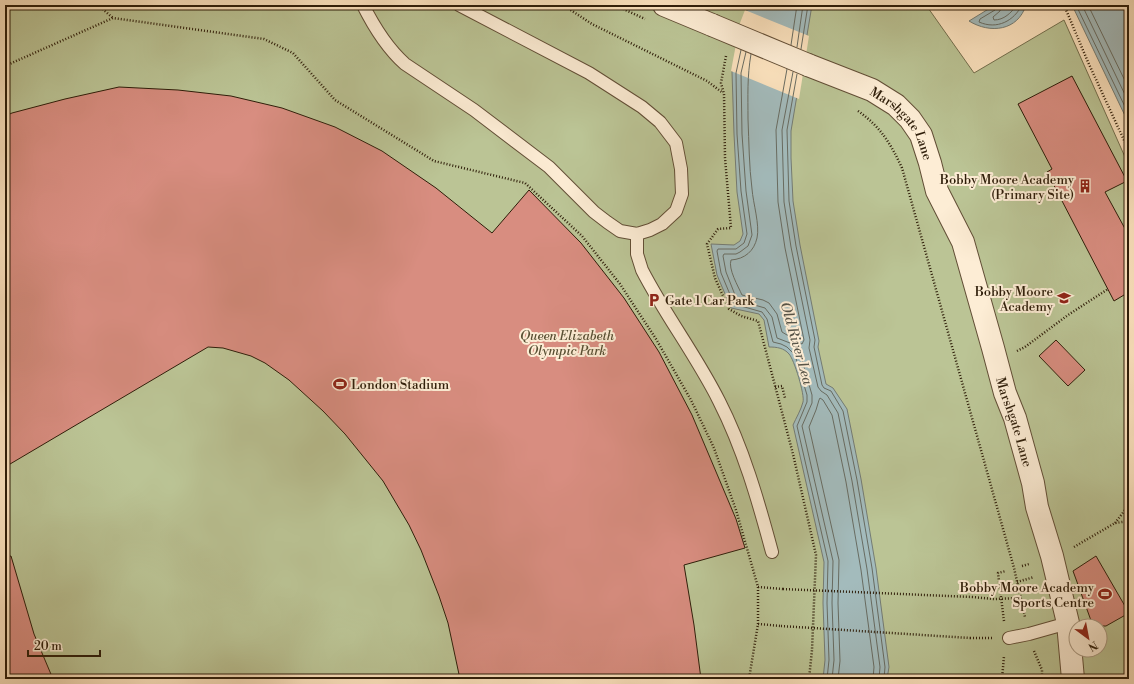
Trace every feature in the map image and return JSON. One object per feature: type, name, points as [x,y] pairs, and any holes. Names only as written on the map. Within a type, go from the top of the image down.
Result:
[{"type":"street","name":"Marshgate Lane","points":[[664,5],[872,90],[896,105],[921,135],[937,191],[963,242],[1005,394],[1015,418],[1031,476],[1036,508],[1052,556],[1068,623]]},
{"type":"street","name":"Marshgate Lane","points":[[1071,658],[1073,679]]},
{"type":"lane","points":[[363,5],[386,44],[405,64],[474,110],[548,167],[594,212],[620,231],[637,234],[650,230],[662,224],[676,211],[682,194],[681,169],[676,143],[660,122],[619,91],[589,73],[459,5]]},
{"type":"lane","points":[[637,234],[637,254],[642,270],[719,400],[758,500],[772,552]]},
{"type":"lane","points":[[1009,638],[1068,623]]},
{"type":"path","points":[[5,25],[10,5]]},
{"type":"path","points":[[98,5],[113,18]]},
{"type":"path","points":[[563,5],[592,24],[707,81],[724,94]]},
{"type":"path","points":[[1064,5],[1088,62],[1129,151]]},
{"type":"path","points":[[5,66],[113,18],[264,39],[293,53],[335,100],[434,161],[525,183],[582,236],[620,284],[656,339],[691,400],[714,448],[736,510],[758,587],[758,624],[749,679]]},
{"type":"path","points":[[726,55],[721,83],[724,94],[725,158],[731,228],[718,229],[707,244],[715,278],[729,309],[741,316],[758,321],[793,454],[816,555],[812,650],[809,679]]},
{"type":"path","name":"Marshgate Lane","points":[[853,108],[877,127],[892,146],[902,168],[1014,568]]},
{"type":"path","points":[[1016,352],[1068,315],[1108,290]]},
{"type":"path","points":[[776,387],[782,386],[785,398]]},
{"type":"path","points":[[1073,548],[1115,523],[1129,505]]},
{"type":"path","points":[[1115,523],[1129,521]]},
{"type":"path","points":[[1017,582],[1036,576]]},
{"type":"path","points":[[758,587],[994,599],[1021,598]]},
{"type":"path","points":[[758,624],[970,638]]},
{"type":"path","points":[[1042,670],[1042,679]]},
{"type":"green space","name":"Queen Elizabeth Olympic Park","points":[[5,5],[926,5],[974,73],[1064,20],[1129,166],[1129,679],[5,679]]},
{"type":"water","name":"Old River Lea","points":[[749,5],[812,5],[791,131],[793,201],[819,341],[818,347],[826,384],[833,388],[847,409],[861,479],[876,568],[889,667],[887,679],[823,679],[825,660],[823,603],[824,562],[793,425],[803,402],[801,385],[794,363],[789,354],[780,348],[769,347],[764,320],[759,314],[731,308],[717,275],[711,244],[734,245],[740,241],[743,234],[737,192],[732,72],[742,23]]},
{"type":"water","points":[[995,5],[1026,5],[1022,14],[1017,20],[1002,28],[986,28],[969,21]]},
{"type":"water","points":[[1072,5],[1129,5],[1129,124]]},
{"type":"pier","points":[[745,10],[809,36],[799,99],[731,71],[740,23]]},
{"type":"building","name":"Bobby Moore Academy (Primary Site)","points":[[1072,76],[1127,181],[1105,192],[1129,236],[1129,292],[1114,301],[1047,172],[1052,169],[1018,104]]},
{"type":"building","name":"London Stadium","points":[[119,87],[178,90],[231,96],[282,108],[335,127],[382,151],[436,188],[492,233],[529,190],[581,243],[624,298],[659,352],[692,415],[736,519],[745,548],[684,565],[701,679],[460,679],[448,623],[439,596],[421,550],[409,525],[383,481],[345,434],[323,411],[289,380],[265,363],[251,356],[223,348],[208,347],[5,467],[5,116],[65,99]]},
{"type":"building","points":[[1056,340],[1085,370],[1068,386],[1039,356]]},
{"type":"building","points":[[11,556],[34,634],[53,679],[5,679],[5,557]]},
{"type":"building","points":[[1096,556],[1129,613],[1108,625],[1108,618],[1090,618],[1073,571]]},
{"type":"place","name":"Bobby Moore Academy (Primary Site)","points":[[1085,186]]},
{"type":"place","name":"Bobby Moore Academy","points":[[1064,298]]},
{"type":"place","name":"Gate 1 Car Park","points":[[654,300]]},
{"type":"place","name":"London Stadium","points":[[340,384]]},
{"type":"place","name":"Bobby Moore Academy Sports Centre","points":[[1105,594]]}]
